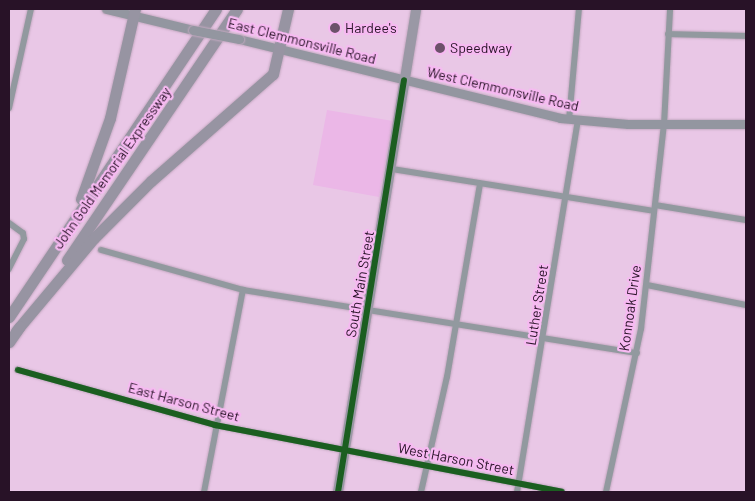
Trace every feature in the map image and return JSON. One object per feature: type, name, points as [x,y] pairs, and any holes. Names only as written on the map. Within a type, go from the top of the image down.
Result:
[{"type":"highway","name":"John Gold Memorial Expressway","points":[[9,317],[216,9]]},
{"type":"highway","name":"John Gold Memorial Expressway","points":[[9,342],[141,155],[237,9]]},
{"type":"highway","points":[[16,331],[100,231],[151,181],[273,74],[288,9]]},
{"type":"highway","points":[[9,317],[86,188],[110,118],[134,12]]},
{"type":"main road","name":"East Clemmonsville Road","points":[[106,9],[134,12],[193,30],[404,80]]},
{"type":"main road","name":"South Main Street","points":[[338,492],[392,169],[416,9]]},
{"type":"main road","name":"West Clemmonsville Road","points":[[404,80],[573,120],[664,125],[746,124]]},
{"type":"street","points":[[9,108],[30,9]]},
{"type":"street","name":"Luther Street","points":[[517,492],[567,199],[579,9]]},
{"type":"street","name":"Konnoak Drive","points":[[606,492],[637,353],[647,285],[664,125],[670,9]]},
{"type":"street","points":[[668,34],[746,36]]},
{"type":"street","points":[[392,169],[567,199],[746,220]]},
{"type":"street","points":[[421,492],[425,466],[457,324],[480,184]]},
{"type":"street","points":[[9,223],[23,233],[19,254],[9,269]]},
{"type":"street","points":[[100,250],[243,290],[637,353]]},
{"type":"street","points":[[647,285],[746,305]]},
{"type":"street","points":[[204,492],[215,425],[243,290]]},
{"type":"street","name":"East Harson Street","points":[[18,370],[215,425],[345,449]]},
{"type":"street","name":"West Harson Street","points":[[345,449],[562,492]]},
{"type":"shaded area","points":[[327,110],[393,121],[379,197],[313,185]]},
{"type":"cycle path","points":[[338,492],[404,80]]},
{"type":"cycle path","points":[[18,370],[215,425],[562,492]]},
{"type":"place","name":"Hardee's","points":[[335,28]]},
{"type":"place","name":"Speedway","points":[[440,48]]}]
